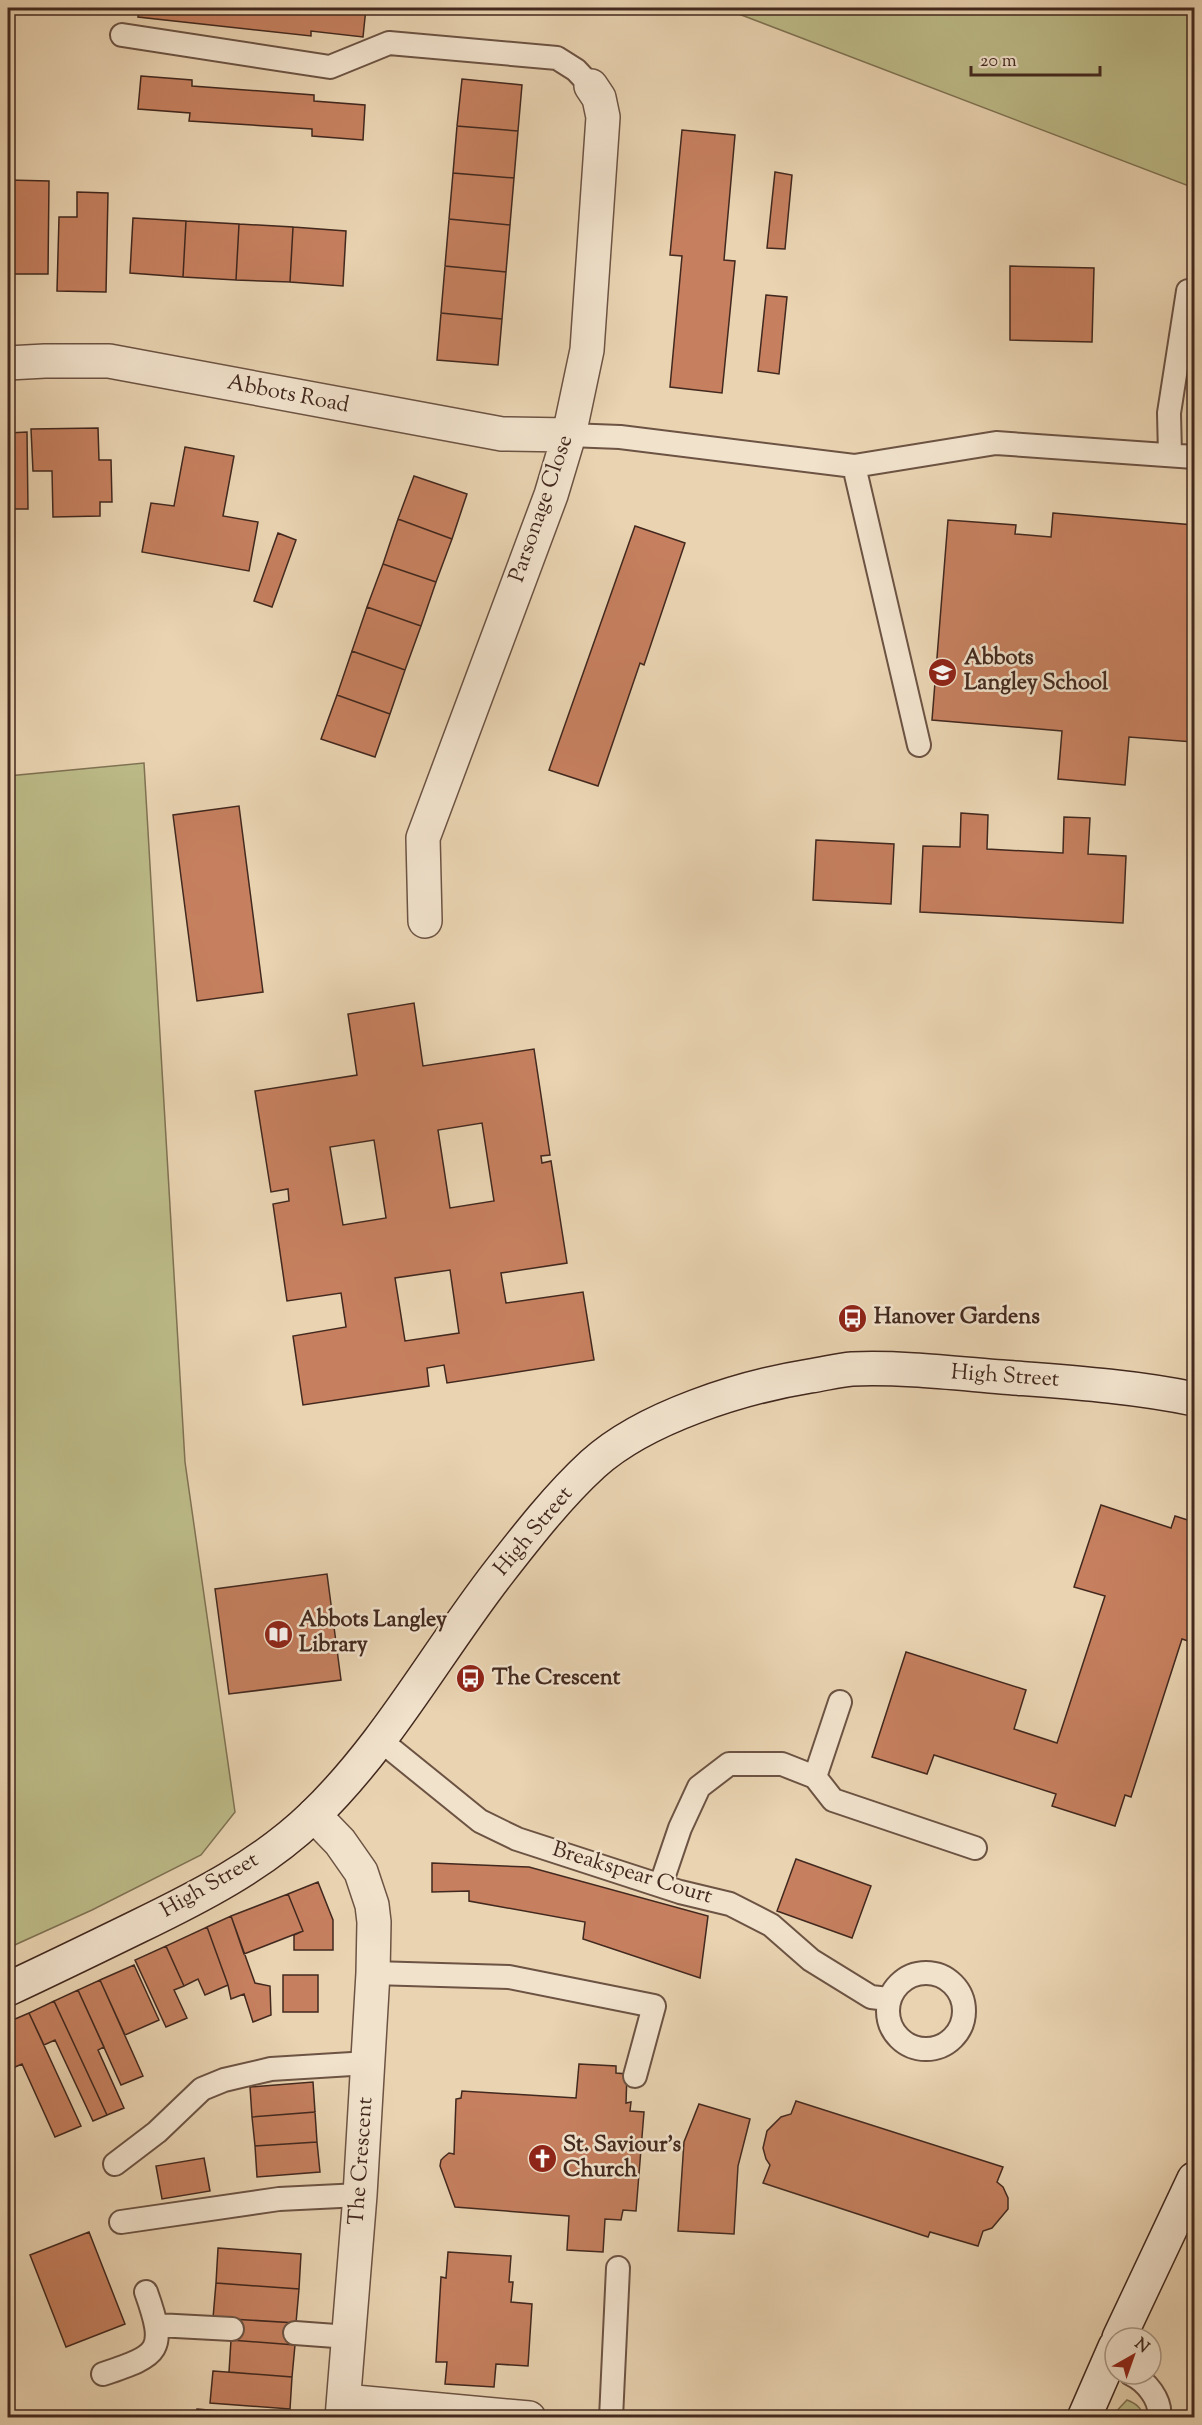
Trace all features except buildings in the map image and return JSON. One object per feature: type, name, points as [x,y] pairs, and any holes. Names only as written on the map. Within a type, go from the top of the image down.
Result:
[{"type":"street","name":"Parsonage Close","points":[[425,921],[423,838],[551,495],[569,435],[587,350],[603,117],[599,98],[591,86]]},
{"type":"street","name":"Abbots Road","points":[[8,363],[45,360],[109,361],[502,435],[569,435]]},
{"type":"street","name":"High Street","points":[[8,1989],[192,1900],[254,1863],[290,1838],[354,1772],[380,1740],[498,1574],[547,1513],[594,1463],[633,1436],[699,1404],[773,1382],[850,1369],[953,1373],[1056,1381],[1194,1399]]},
{"type":"street","name":"The Crescent","points":[[314,1815],[353,1858],[364,1881],[374,1922],[360,2195],[343,2410]]},
{"type":"street","points":[[1132,2326],[1194,2179]]},
{"type":"street","points":[[1084,2418],[1103,2384]]},
{"type":"street","points":[[343,2410],[529,2418]]},
{"type":"lane","points":[[122,35],[330,67],[389,43],[557,58],[576,70],[591,86]]},
{"type":"lane","points":[[1170,455],[1169,413],[1188,291]]},
{"type":"lane","points":[[569,435],[620,437],[854,466],[996,443],[1194,457]]},
{"type":"lane","points":[[854,466],[919,745]]},
{"type":"lane","points":[[815,1777],[840,1702]]},
{"type":"lane","name":"Breakspear Court","points":[[380,1740],[480,1821],[517,1839],[680,1892],[730,1904],[771,1925],[811,1960],[871,1997],[888,1999]]},
{"type":"lane","points":[[661,1884],[680,1828],[699,1787],[729,1764],[782,1764],[815,1777],[833,1800],[975,1848]]},
{"type":"lane","points":[[373,1973],[509,1977],[654,2006],[635,2076]]},
{"type":"lane","points":[[116,2164],[157,2132],[202,2089],[213,2084],[271,2070],[368,2063]]},
{"type":"lane","points":[[121,2222],[279,2199],[360,2195]]},
{"type":"lane","points":[[611,2418],[618,2268]]},
{"type":"lane","points":[[103,2374],[139,2362],[152,2352],[157,2342],[158,2325],[146,2292]]},
{"type":"lane","points":[[158,2325],[232,2330]]},
{"type":"lane","points":[[296,2333],[350,2337]]},
{"type":"lane","points":[[1145,2386],[1158,2402],[1159,2418]]},
{"type":"shaded area","points":[[723,8],[1194,8],[1194,188]]},
{"type":"shaded area","points":[[144,763],[185,1462],[235,1812],[201,1855],[92,1910],[8,1948],[8,776]]},
{"type":"shaded area","points":[[1127,2400],[1138,2406],[1142,2417],[1111,2417]]},
{"type":"place","name":"Abbots Langley School","points":[[943,672]]},
{"type":"place","name":"Hanover Gardens","points":[[853,1318]]},
{"type":"place","name":"Abbots Langley Library","points":[[278,1634]]},
{"type":"place","name":"The Crescent","points":[[471,1679]]},
{"type":"place","name":"St. Saviour's Church","points":[[542,2159]]}]
